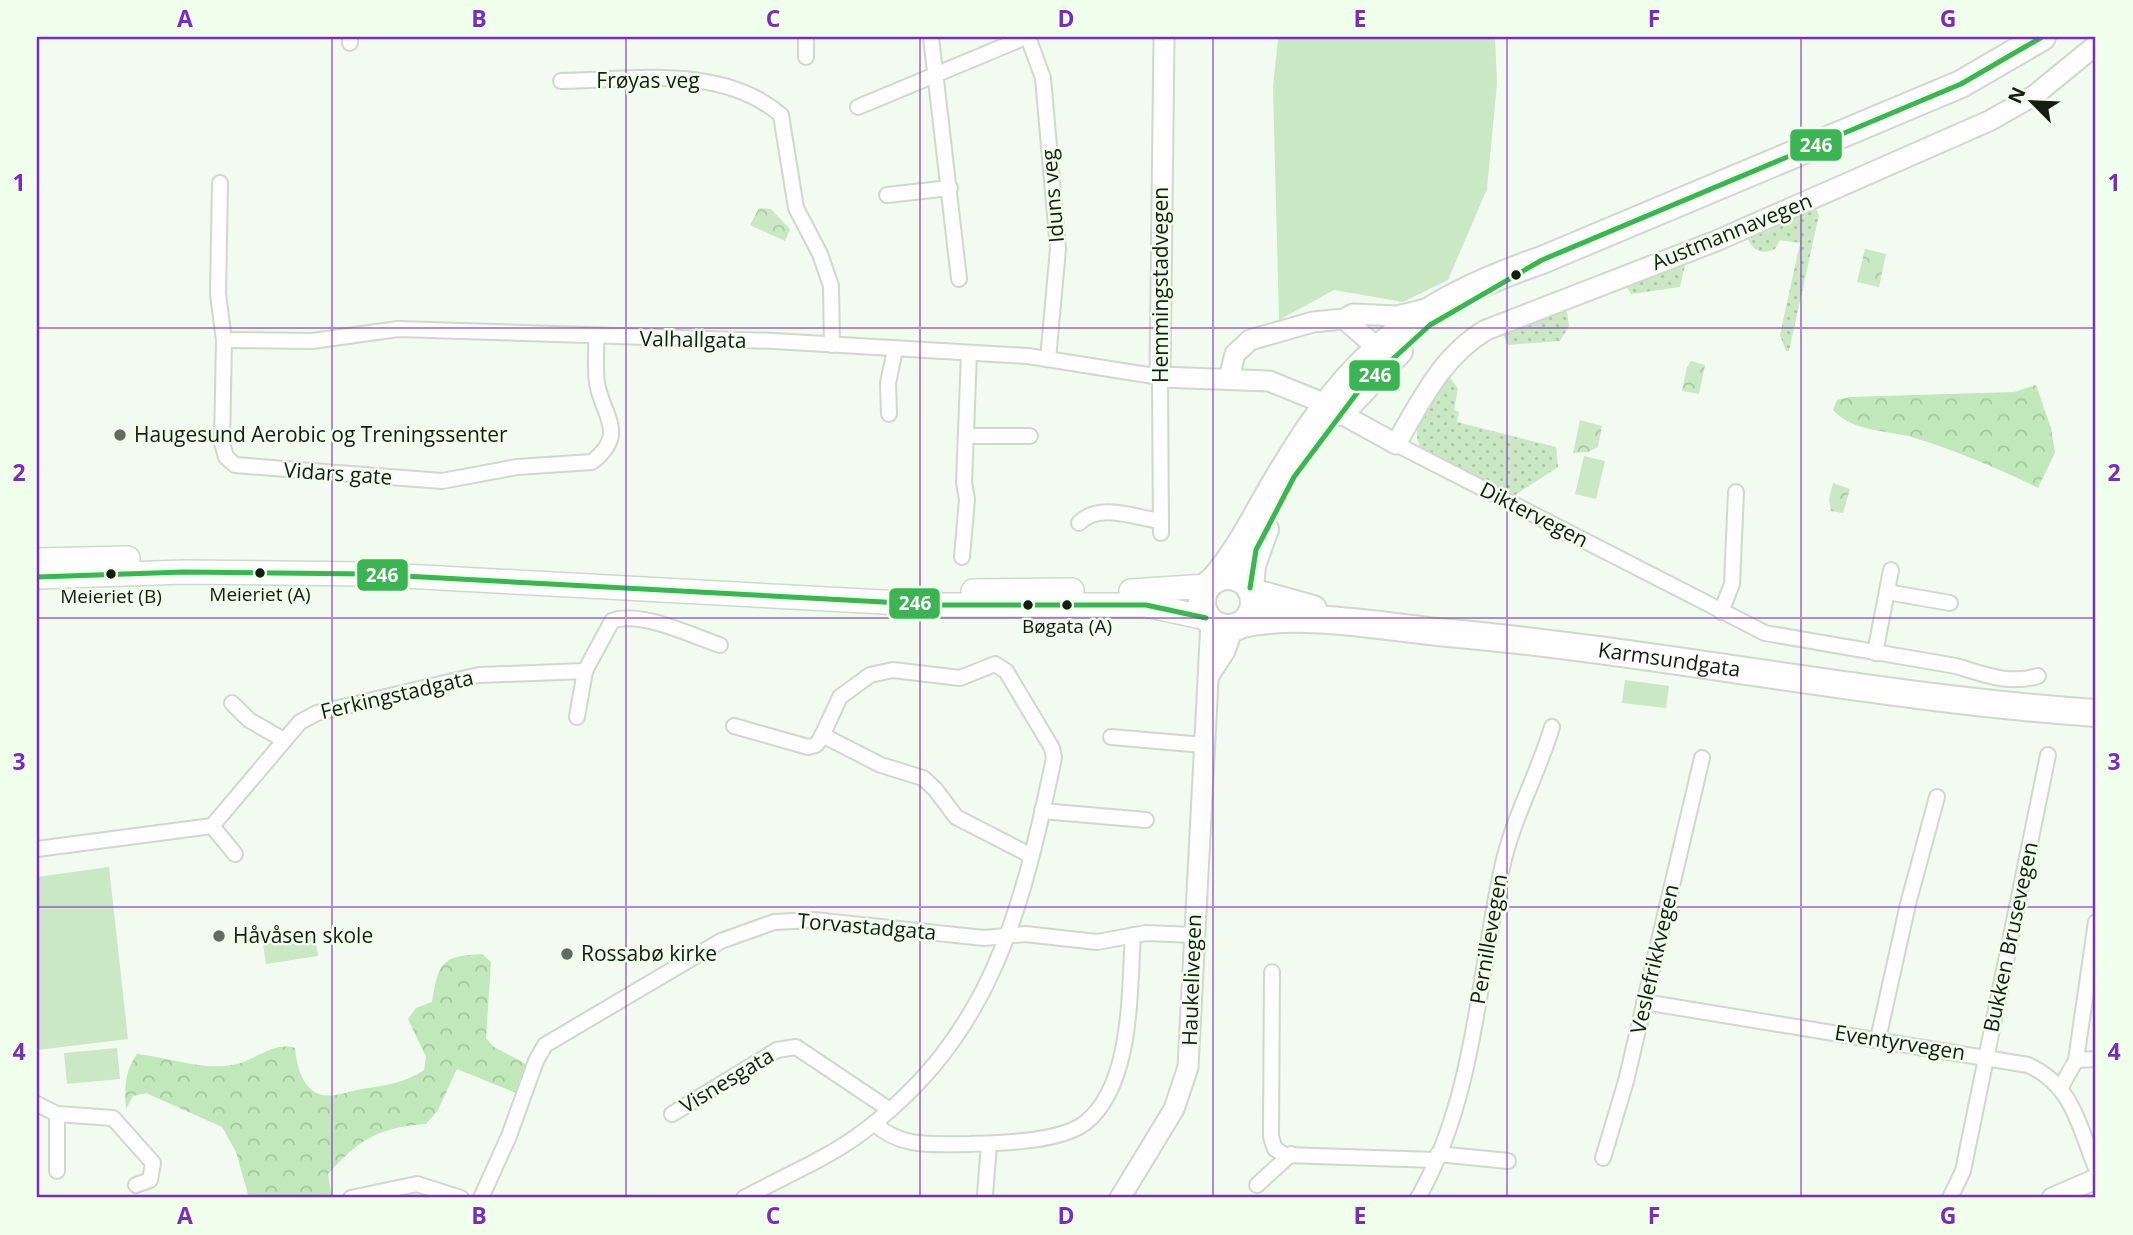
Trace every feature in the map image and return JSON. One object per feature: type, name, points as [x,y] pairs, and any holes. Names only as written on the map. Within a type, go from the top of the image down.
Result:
[{"type":"highway","points":[[1542,260],[1452,310],[1409,341],[1384,349],[1281,496],[1256,550],[1251,590],[1253,610],[1223,623],[1201,602],[1211,583],[1241,546],[1280,474],[1323,407],[1354,369],[1384,349],[1430,311],[1499,275],[1542,260],[1961,84],[2042,37]]},
{"type":"highway","points":[[1211,583],[1230,576],[1251,590]]},
{"type":"highway","name":"Karmsundgata","points":[[1251,590],[1298,606],[1346,614],[1470,624],[1996,693],[2096,702]]},
{"type":"highway","name":"Karmsundgata","points":[[1223,623],[1288,619],[1469,634],[1991,703],[2096,713]]},
{"type":"main road","points":[[37,560],[188,557],[366,559],[962,591],[1157,591],[1211,583]]},
{"type":"main road","name":"Karmsundgata","points":[[37,577],[184,572],[367,574],[911,604],[1146,605],[1223,623]]},
{"type":"street","points":[[806,37],[806,57]]},
{"type":"street","points":[[931,37],[959,279]]},
{"type":"street","points":[[858,107],[1027,37]]},
{"type":"street","name":"Iduns veg","points":[[1027,37],[1043,78],[1058,249],[1048,359]]},
{"type":"street","name":"Hemmingstadvegen","points":[[1079,523],[1085,517],[1103,512],[1161,527],[1164,37]]},
{"type":"street","name":"Austmannavegen","points":[[1396,444],[1447,361],[1486,330],[1716,241],[1989,121],[2035,95],[2096,46]]},
{"type":"street","name":"Frøyas veg","points":[[561,80],[683,79],[720,82],[781,115],[796,208],[821,254],[831,286],[832,345]]},
{"type":"street","name":"Vidars gate","points":[[220,183],[218,294],[224,340],[222,443],[226,457],[235,465],[442,481],[517,467],[584,465],[603,454],[612,427],[598,387],[596,337]]},
{"type":"street","points":[[887,195],[950,188]]},
{"type":"street","points":[[1229,378],[1235,354],[1250,340],[1364,312],[1397,316],[1416,310],[1430,311]]},
{"type":"street","points":[[1364,312],[1384,349]]},
{"type":"street","points":[[1344,319],[1384,349]]},
{"type":"street","name":"Valhallgata","points":[[224,340],[312,341],[398,329],[832,345],[1048,359],[1160,377]]},
{"type":"street","points":[[889,414],[888,383],[895,351]]},
{"type":"street","points":[[961,557],[967,499],[964,483],[969,353]]},
{"type":"street","points":[[1160,377],[1229,378],[1269,382],[1316,400]]},
{"type":"street","name":"Diktervegen","points":[[1347,417],[1765,633],[1956,666],[1980,675],[2009,679],[2038,676]]},
{"type":"street","points":[[967,436],[1030,436]]},
{"type":"street","points":[[1721,612],[1732,584],[1736,492]]},
{"type":"street","points":[[1875,653],[1891,570]]},
{"type":"street","points":[[1887,592],[1950,603]]},
{"type":"street","points":[[577,717],[584,671],[612,621],[619,618],[652,621],[720,645]]},
{"type":"street","name":"Haukelivegen","points":[[1120,1198],[1169,1119],[1183,1087],[1188,1067],[1203,745],[1210,674],[1208,648],[1223,623]]},
{"type":"street","points":[[734,726],[808,747],[816,745],[833,706],[847,691],[881,671],[960,678],[970,676],[988,665],[1002,667],[1052,748],[1054,758],[1009,935],[987,987],[960,1034],[927,1073],[874,1123],[827,1155],[744,1198]]},
{"type":"street","name":"Ferkingstadgata","points":[[212,826],[307,716],[397,692],[479,675],[584,671]]},
{"type":"street","points":[[232,703],[249,720],[284,740]]},
{"type":"street","name":"Pernillevegen","points":[[1418,1198],[1437,1157],[1464,1078],[1502,867],[1552,727]]},
{"type":"street","points":[[822,735],[891,768],[923,778],[956,817],[1030,855]]},
{"type":"street","points":[[1111,737],[1203,745]]},
{"type":"street","name":"Bukken Brusevegen","points":[[1950,1198],[1964,1171],[2048,755]]},
{"type":"street","name":"Veslefrikkvegen","points":[[1603,1158],[1626,1081],[1702,758]]},
{"type":"street","points":[[1878,1040],[1908,904],[1937,797]]},
{"type":"street","points":[[1042,810],[1146,820]]},
{"type":"street","points":[[37,849],[212,826],[235,854]]},
{"type":"street","name":"Torvastadgata","points":[[481,1198],[509,1136],[536,1061],[545,1045],[721,941],[756,927],[792,920],[984,938],[1009,935],[1097,942],[1133,935],[1194,935]]},
{"type":"street","points":[[2061,1087],[2076,1060],[2093,959],[2096,922]]},
{"type":"street","points":[[874,1123],[893,1139],[904,1143],[989,1144],[1046,1137],[1084,1123],[1106,1098],[1121,1064],[1133,935]]},
{"type":"street","points":[[1272,972],[1271,1137],[1275,1149],[1291,1154],[1508,1161]]},
{"type":"street","name":"Eventyrvegen","points":[[1644,1002],[2028,1065],[2043,1072],[2061,1087],[2073,1107],[2096,1168]]},
{"type":"street","name":"Visnesgata","points":[[672,1114],[777,1050],[796,1047],[890,1110]]},
{"type":"street","points":[[2076,1060],[2096,1059]]},
{"type":"street","points":[[37,1104],[57,1114],[104,1116],[118,1121],[153,1163],[150,1180],[136,1185]]},
{"type":"street","points":[[57,1114],[57,1171]]},
{"type":"street","points":[[985,1195],[989,1144]]},
{"type":"street","points":[[1256,1185],[1291,1154]]},
{"type":"street","points":[[2052,1198],[2096,1180]]},
{"type":"street","points":[[351,1198],[417,1184],[461,1198]]},
{"type":"green space","points":[[1495,37],[1497,83],[1487,189],[1448,280],[1403,302],[1334,290],[1279,320],[1273,87],[1278,39]]},
{"type":"green space","points":[[1815,206],[1819,215],[1789,351],[1786,351],[1780,335],[1800,243],[1780,240],[1775,249],[1765,252],[1753,247],[1746,234]]},
{"type":"green space","points":[[759,208],[771,209],[790,229],[785,241],[750,225]]},
{"type":"green space","points":[[1865,249],[1886,254],[1879,287],[1857,282]]},
{"type":"green space","points":[[1686,261],[1680,287],[1631,294],[1624,283]]},
{"type":"green space","points":[[1562,308],[1567,312],[1569,326],[1560,341],[1508,345],[1503,334]]},
{"type":"green space","points":[[1691,361],[1705,365],[1699,394],[1682,391],[1687,367]]},
{"type":"green space","points":[[1449,376],[1458,389],[1454,410],[1459,412],[1457,422],[1556,447],[1558,467],[1515,495],[1421,448],[1417,431],[1419,420],[1429,399]]},
{"type":"green space","points":[[2036,385],[2051,428],[2055,453],[2038,488],[1933,444],[1862,427],[1842,418],[1833,410],[1837,400],[1850,397],[2014,392]]},
{"type":"green space","points":[[1580,420],[1602,426],[1598,447],[1588,452],[1573,453]]},
{"type":"green space","points":[[1584,456],[1605,461],[1596,499],[1575,494]]},
{"type":"green space","points":[[1833,483],[1850,489],[1843,513],[1831,511],[1829,499]]},
{"type":"green space","points":[[1625,680],[1669,686],[1666,708],[1622,703]]},
{"type":"green space","points":[[109,867],[128,1039],[37,1050],[37,877]]},
{"type":"green space","points":[[315,935],[318,956],[266,964],[263,943]]},
{"type":"green space","points":[[482,954],[491,962],[486,1038],[494,1047],[537,1070],[521,1095],[457,1069],[438,1110],[426,1124],[396,1128],[371,1137],[339,1162],[328,1174],[332,1198],[249,1198],[236,1152],[222,1127],[146,1093],[133,1096],[126,1109],[126,1080],[137,1054],[200,1065],[225,1066],[244,1062],[280,1047],[295,1048],[298,1066],[305,1082],[317,1093],[325,1095],[386,1085],[409,1078],[424,1070],[426,1057],[408,1019],[416,1008],[432,1002],[437,978],[444,964],[458,957]]},
{"type":"green space","points":[[117,1048],[120,1079],[67,1084],[64,1053]]},
{"type":"transit line","name":"246","points":[[1250,588],[1256,550],[1294,477],[1360,389],[1430,325],[1542,260],[1961,84],[2042,37]]},
{"type":"transit line","name":"246","points":[[37,577],[184,572],[367,574],[939,605],[1146,605],[1206,618]]},
{"type":"place","name":"Haugesund Aerobic og Treningssenter","points":[[120,435]]},
{"type":"place","name":"Meieriet (A)","points":[[260,573]]},
{"type":"place","name":"Meieriet (B)","points":[[111,574]]},
{"type":"place","name":"Bøgata (A)","points":[[1067,605]]},
{"type":"place","name":"Håvåsen skole","points":[[219,936]]},
{"type":"place","name":"Rossabø kirke","points":[[567,954]]}]
